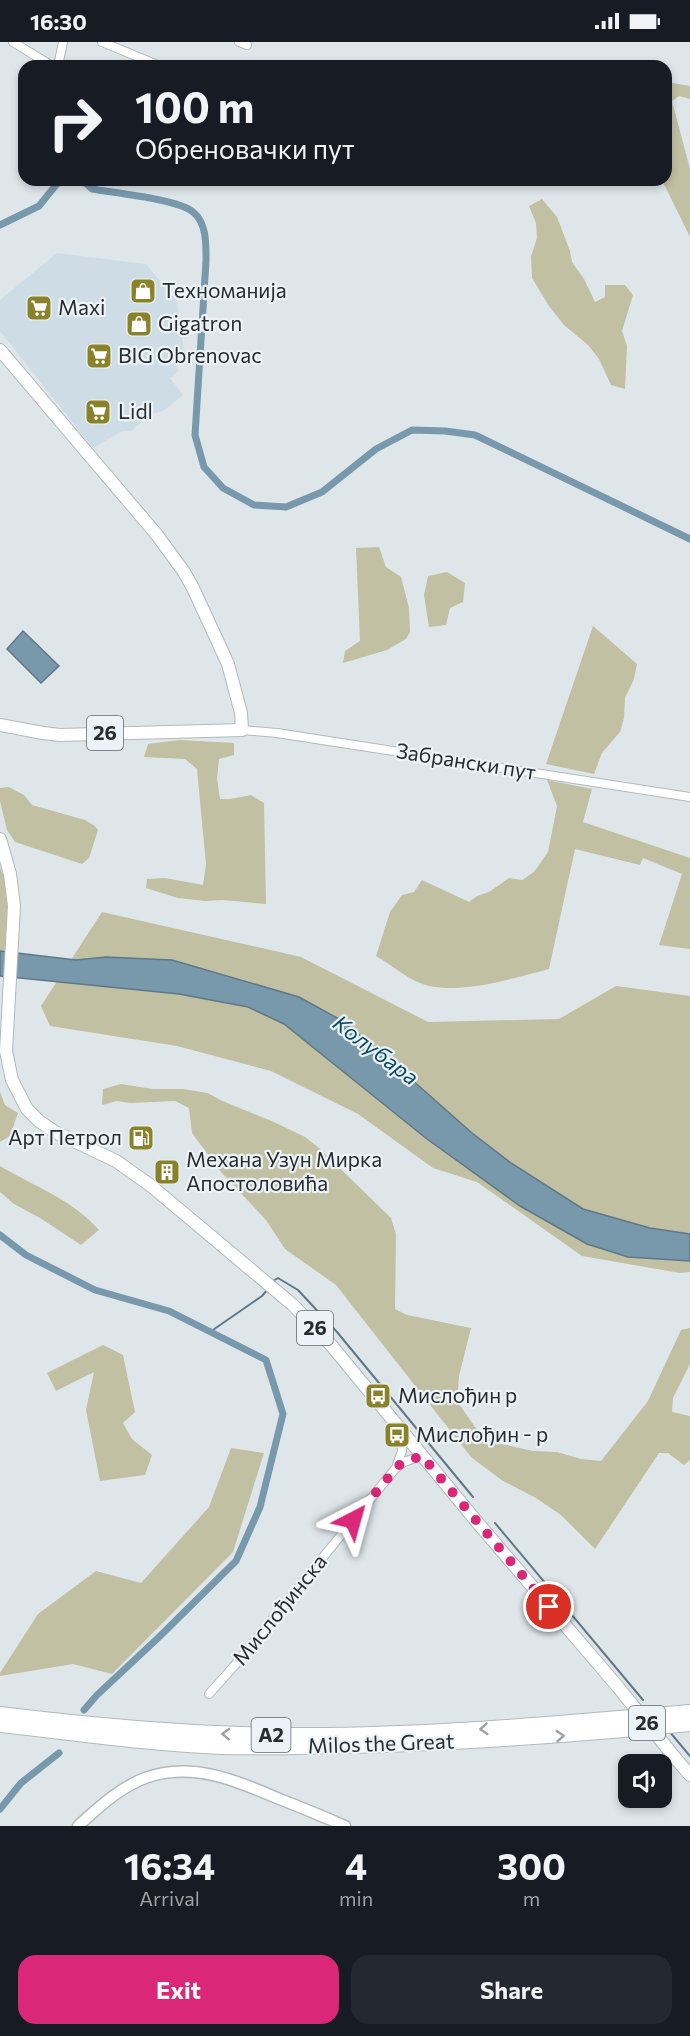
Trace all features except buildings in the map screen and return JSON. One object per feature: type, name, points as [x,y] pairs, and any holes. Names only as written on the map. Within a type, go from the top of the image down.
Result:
[{"type":"highway","name":"Milos the Great","points":[[0,1714],[162,1731],[296,1736],[478,1729],[690,1712]]},
{"type":"highway","name":"Milos the Great","points":[[0,1725],[192,1745],[250,1747],[488,1741],[584,1735],[690,1724]]},
{"type":"main road","points":[[0,350],[157,535],[184,572],[194,588],[228,664],[241,713],[242,730]]},
{"type":"main road","name":"26","points":[[0,725],[43,734],[60,735],[242,730]]},
{"type":"main road","name":"26","points":[[0,839],[11,882],[14,927],[6,1033],[7,1060],[12,1080],[22,1102],[32,1114],[55,1132],[100,1153],[130,1171],[300,1312],[690,1775]]},
{"type":"main road","points":[[80,1825],[111,1797],[131,1785],[157,1775],[185,1771],[227,1778],[345,1826]]},
{"type":"street","points":[[14,42],[42,60]]},
{"type":"street","points":[[59,60],[63,42]]},
{"type":"street","points":[[102,42],[146,60]]},
{"type":"street","name":"Забрански пут","points":[[242,730],[277,733],[690,797]]},
{"type":"street","name":"Мислођинска","points":[[395,1469],[402,1451],[401,1432]]},
{"type":"street","name":"Мислођинска","points":[[209,1694],[395,1469],[404,1462],[422,1456]]},
{"type":"shaded area","name":"BIG Obrenovac","points":[[57,253],[146,264],[177,301],[184,351],[172,360],[179,370],[170,378],[183,395],[163,411],[151,414],[131,431],[122,431],[93,448],[0,331],[0,300]]},
{"type":"green space","points":[[672,83],[690,86],[690,99],[679,96],[672,101]]},
{"type":"green space","points":[[672,101],[690,169],[690,237],[665,186],[672,186]]},
{"type":"green space","points":[[542,199],[557,217],[572,262],[584,279],[595,302],[605,297],[605,285],[625,285],[633,295],[622,331],[627,346],[625,389],[611,385],[599,359],[588,345],[564,325],[532,278],[531,256],[537,238],[536,223],[529,206]]},
{"type":"green space","points":[[379,547],[386,567],[401,577],[409,608],[410,632],[406,639],[387,650],[343,663],[345,651],[360,641],[356,548]]},
{"type":"green space","points":[[447,572],[465,583],[463,602],[450,608],[446,625],[429,627],[424,595],[428,576]]},
{"type":"green space","points":[[593,626],[637,664],[634,679],[625,698],[624,718],[620,732],[602,753],[594,774],[546,764]]},
{"type":"green space","points":[[179,740],[234,743],[234,755],[219,759],[217,779],[220,799],[251,795],[264,803],[266,904],[178,898],[146,888],[147,879],[165,878],[203,885],[206,864],[197,769],[185,759],[144,757],[148,744]]},
{"type":"green space","points":[[547,780],[592,789],[583,822],[690,858],[690,949],[659,945],[682,874],[643,858],[640,865],[575,849],[549,969],[484,985],[434,987],[420,983],[376,956],[390,912],[402,895],[414,892],[422,880],[469,902],[509,878],[522,880],[534,872],[548,852],[557,806]]},
{"type":"green space","points":[[9,787],[24,795],[32,805],[85,820],[95,826],[98,830],[89,858],[82,864],[15,842],[7,830],[0,801],[0,788]]},
{"type":"green space","points":[[0,868],[7,896],[6,951],[0,951]]},
{"type":"green space","points":[[102,912],[301,957],[428,1022],[559,1019],[616,986],[690,996],[690,1272],[680,1273],[582,1256],[477,1182],[433,1168],[358,1114],[271,1071],[177,1046],[50,1026],[41,1006]]},
{"type":"green space","points":[[121,1084],[208,1093],[305,1137],[318,1147],[391,1218],[396,1234],[395,1309],[407,1315],[471,1328],[459,1376],[457,1401],[475,1427],[493,1442],[533,1451],[557,1452],[581,1459],[601,1461],[648,1401],[681,1330],[690,1328],[690,1364],[673,1398],[672,1412],[690,1416],[690,1460],[684,1465],[668,1453],[659,1453],[595,1549],[561,1515],[536,1498],[503,1481],[471,1457],[336,1285],[285,1249],[266,1220],[221,1172],[192,1133],[189,1108],[175,1101],[130,1103],[117,1101],[102,1105],[103,1089]]},
{"type":"green space","points":[[0,1092],[5,1105],[18,1113],[10,1136],[0,1142]]},
{"type":"green space","points":[[0,1166],[65,1202],[99,1230],[81,1245],[14,1204],[0,1192]]},
{"type":"green space","points":[[103,1345],[123,1355],[135,1412],[123,1423],[132,1439],[152,1455],[145,1475],[100,1481],[86,1410],[94,1372],[56,1391],[47,1373]]},
{"type":"green space","points":[[231,1448],[264,1453],[233,1552],[112,1674],[73,1664],[0,1676],[38,1614],[96,1571],[141,1583],[209,1507]]},
{"type":"water","points":[[23,631],[59,666],[41,683],[7,649]]},
{"type":"water","name":"Колубара","points":[[0,951],[76,960],[106,957],[172,960],[299,997],[339,1019],[375,1047],[472,1133],[511,1163],[583,1209],[650,1228],[690,1234],[690,1261],[628,1257],[587,1244],[520,1206],[427,1139],[284,1024],[248,1007],[179,994],[0,976]]},
{"type":"waterway","points":[[0,225],[39,206],[55,186]]},
{"type":"waterway","points":[[89,186],[92,189],[174,203],[193,212],[201,222],[205,235],[206,261],[195,435],[204,467],[223,488],[254,505],[286,507],[322,492],[376,449],[412,430],[445,431],[475,435],[690,539]]},
{"type":"waterway","points":[[0,1235],[26,1255],[95,1290],[169,1311],[266,1360],[283,1414],[260,1507],[236,1561],[84,1710]]},
{"type":"waterway","points":[[273,1281],[278,1278],[298,1290],[337,1332],[473,1497]]},
{"type":"waterway","points":[[210,1332],[262,1296],[268,1289]]},
{"type":"waterway","points":[[495,1523],[643,1700]]},
{"type":"waterway","points":[[669,1731],[690,1756]]},
{"type":"waterway","points":[[0,1809],[21,1783],[59,1753]]},
{"type":"place","name":"Техноманија","points":[[143,291]]},
{"type":"place","name":"Maxi","points":[[39,308]]},
{"type":"place","name":"Gigatron","points":[[139,324]]},
{"type":"place","name":"BIG Obrenovac","points":[[99,356]]},
{"type":"place","name":"Lidl","points":[[98,412]]},
{"type":"place","name":"Арт Петрол","points":[[141,1138]]},
{"type":"place","name":"Механа Узун Мирка Апостоловића","points":[[167,1172]]},
{"type":"place","name":"Мислођин р","points":[[378,1396]]},
{"type":"place","name":"Мислођин - р","points":[[397,1435]]},
{"type":"route","points":[[353,1520],[398,1466],[422,1456],[549,1607]]}]
